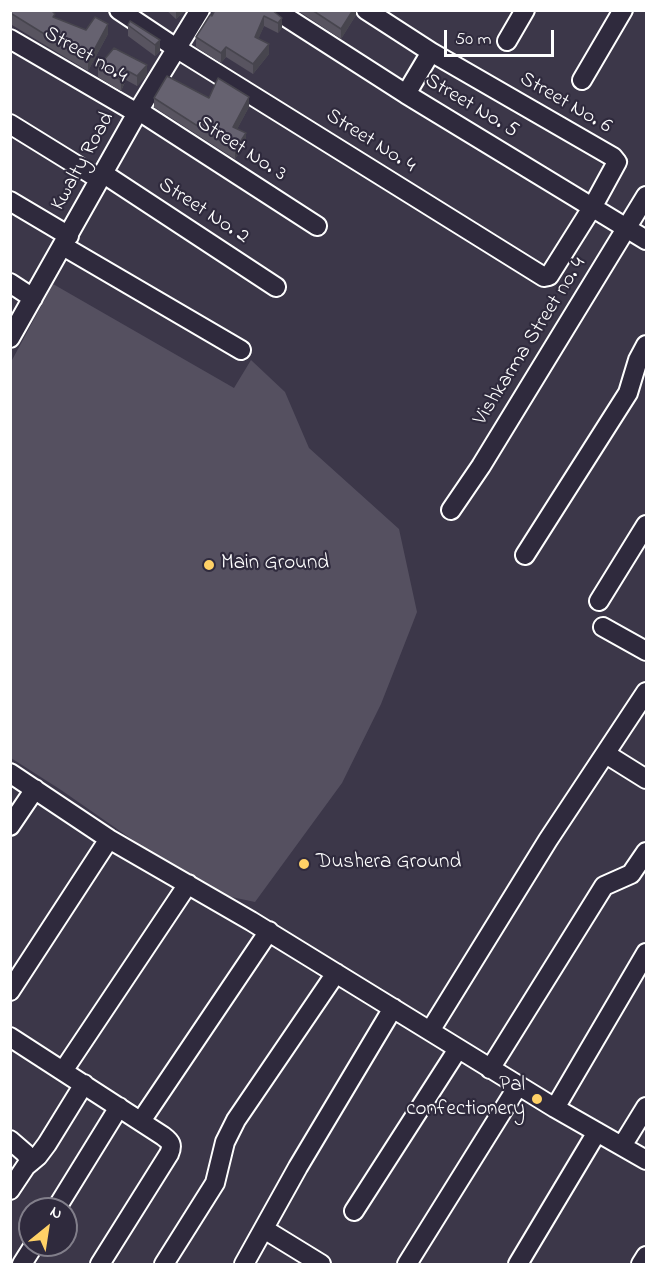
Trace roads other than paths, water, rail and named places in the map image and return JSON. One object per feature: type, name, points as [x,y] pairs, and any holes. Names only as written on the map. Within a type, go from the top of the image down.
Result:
[{"type":"street","name":"Street No. 4","points":[[119,10],[176,48],[544,277],[549,276],[593,206]]},
{"type":"street","name":"Kwalty Road","points":[[10,338],[138,112],[200,10]]},
{"type":"street","name":"Street No. 5","points":[[275,10],[406,94],[646,240]]},
{"type":"street","name":"Street No. 6","points":[[366,10],[431,52],[613,157],[616,163],[593,206]]},
{"type":"street","points":[[507,41],[525,10]]},
{"type":"street","points":[[582,80],[623,10]]},
{"type":"street","name":"Street no.4","points":[[10,39],[138,112]]},
{"type":"street","points":[[406,94],[431,52]]},
{"type":"street","name":"Street No. 3","points":[[138,112],[317,226]]},
{"type":"street","name":"Street No. 2","points":[[10,124],[101,177],[276,287]]},
{"type":"street","name":"Vishkarma Street no. 4","points":[[451,510],[482,466],[646,196]]},
{"type":"street","points":[[10,201],[66,241],[241,350]]},
{"type":"street","points":[[10,283],[33,298]]},
{"type":"street","points":[[525,555],[639,389],[638,360],[646,345]]},
{"type":"street","points":[[599,601],[646,525]]},
{"type":"street","points":[[603,627],[646,651]]},
{"type":"street","points":[[430,1031],[548,840],[646,692]]},
{"type":"street","points":[[606,754],[646,778]]},
{"type":"street","points":[[10,773],[109,839],[269,931],[490,1069],[646,1160]]},
{"type":"street","points":[[10,826],[35,789]]},
{"type":"street","points":[[10,991],[109,839]]},
{"type":"street","points":[[490,1069],[604,886],[632,874],[646,852]]},
{"type":"street","points":[[63,1071],[188,884]]},
{"type":"street","points":[[141,1121],[269,931]]},
{"type":"street","points":[[555,1108],[646,953]]},
{"type":"street","points":[[164,1264],[215,1183],[225,1142],[236,1120],[336,973]]},
{"type":"street","points":[[244,1264],[298,1167],[393,1008]]},
{"type":"street","points":[[10,1036],[141,1121],[163,1136],[172,1146],[100,1264]]},
{"type":"street","points":[[354,1210],[458,1049]]},
{"type":"street","points":[[10,1190],[47,1144],[84,1084]]},
{"type":"street","points":[[407,1264],[518,1086]]},
{"type":"street","points":[[63,1197],[119,1107]]},
{"type":"street","points":[[622,1146],[646,1107]]},
{"type":"street","points":[[518,1264],[597,1132]]},
{"type":"street","points":[[10,1140],[25,1153],[31,1162]]},
{"type":"street","points":[[264,1229],[321,1264]]},
{"type":"street","points":[[641,1264],[646,1256]]},
{"type":"place","name":"Main Ground","points":[[209,565]]},
{"type":"place","name":"Dushera Ground","points":[[304,864]]},
{"type":"place","name":"Pal confectionery","points":[[537,1099]]}]
